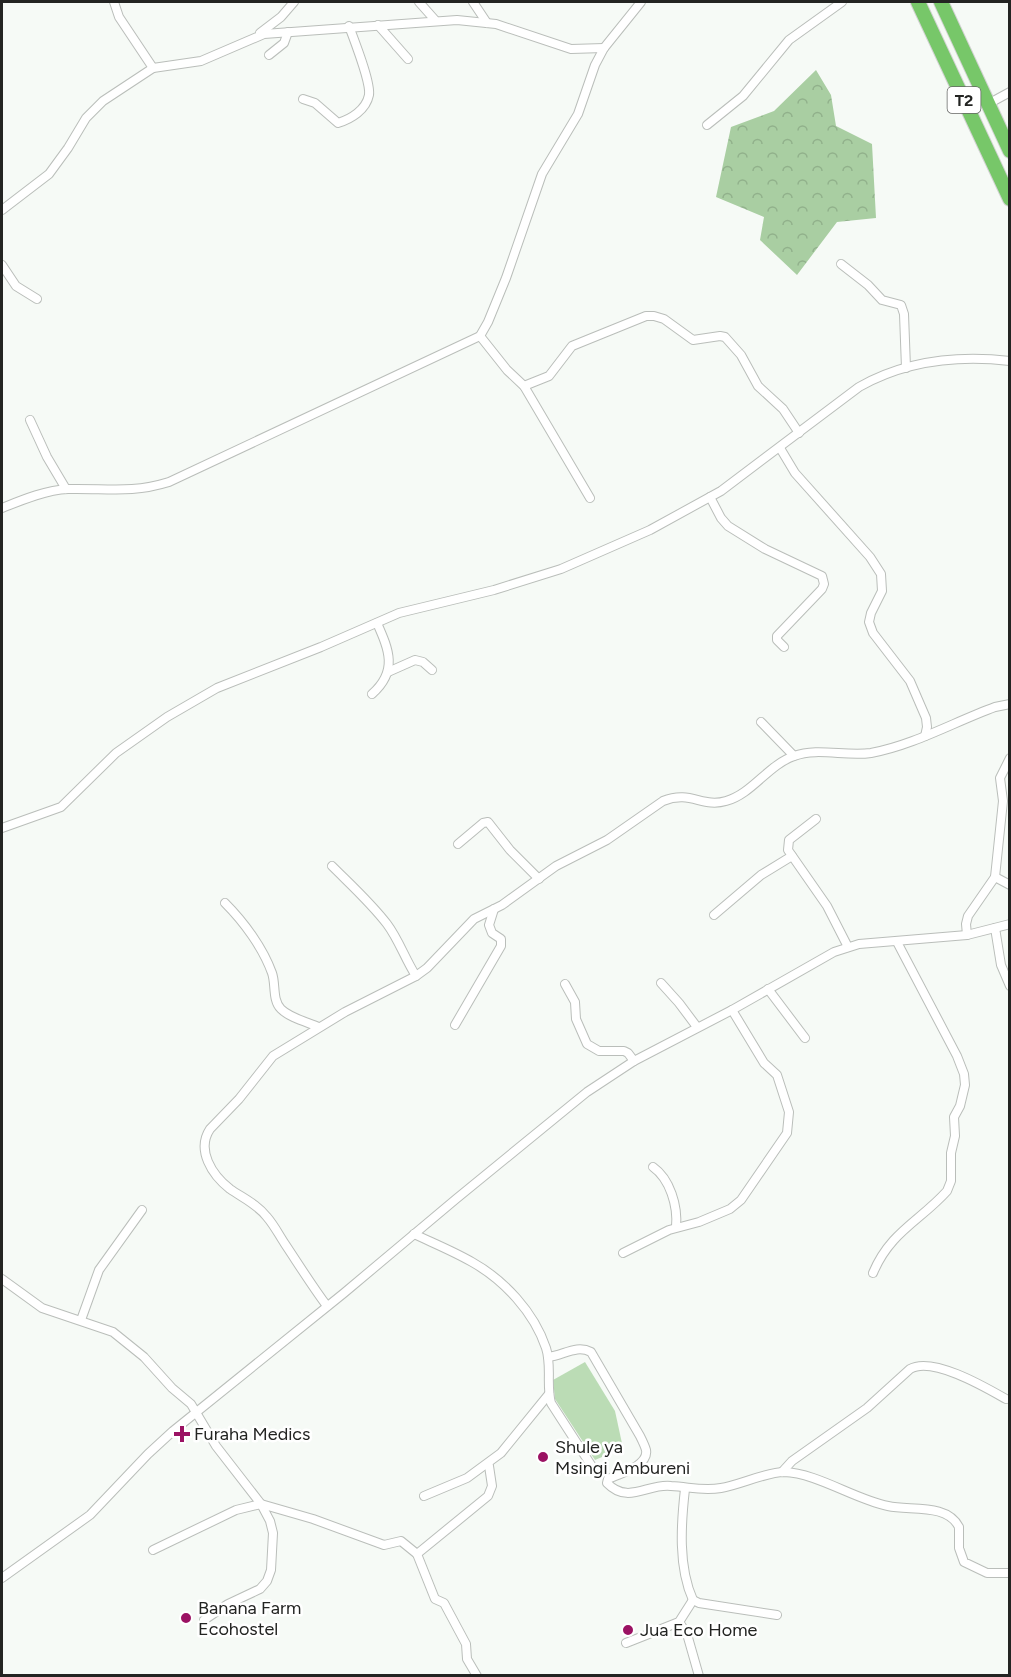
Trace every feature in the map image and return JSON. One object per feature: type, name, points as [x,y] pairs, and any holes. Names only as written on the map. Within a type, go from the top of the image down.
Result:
[{"type":"highway","name":"T2","points":[[918,2],[1010,199]]},
{"type":"highway","name":"T2","points":[[941,2],[1010,151]]},
{"type":"street","points":[[114,2],[118,17],[153,68]]},
{"type":"street","points":[[2,210],[49,174],[94,108],[153,68],[201,61],[256,36],[281,17],[294,2]]},
{"type":"street","points":[[419,2],[435,20]]},
{"type":"street","points":[[473,2],[487,23]]},
{"type":"street","points":[[2,508],[66,489],[127,491],[150,488],[169,482],[480,336],[510,268],[542,174],[578,114],[595,65],[604,48],[641,2]]},
{"type":"street","points":[[707,125],[743,96],[789,40],[842,2]]},
{"type":"street","points":[[256,36],[435,20],[487,23],[571,49],[604,48]]},
{"type":"street","points":[[378,25],[408,59]]},
{"type":"street","points":[[303,99],[315,103],[338,123],[355,116],[365,103],[369,93],[349,26]]},
{"type":"street","points":[[269,55],[285,43],[288,32]]},
{"type":"street","points":[[988,104],[1010,92]]},
{"type":"street","points":[[841,264],[868,285],[882,300],[901,305],[906,368]]},
{"type":"street","points":[[2,265],[16,286],[37,299]]},
{"type":"street","points":[[524,386],[549,376],[572,346],[639,319],[654,316],[671,323],[693,340],[725,337],[741,355],[758,386],[783,409],[799,433]]},
{"type":"street","points":[[480,336],[507,370],[524,386],[590,498]]},
{"type":"street","points":[[2,828],[61,807],[116,753],[167,717],[217,688],[412,608],[494,590],[561,569],[650,530],[710,497],[780,448],[859,387],[875,378],[906,368],[949,359],[1010,361]]},
{"type":"street","points":[[30,420],[47,457],[66,489]]},
{"type":"street","points":[[780,448],[795,474],[870,557],[881,574],[882,591],[871,613],[870,622],[873,633],[910,681],[926,718],[925,736]]},
{"type":"street","points":[[710,497],[728,526],[765,549],[822,576],[824,584],[822,589],[777,636],[777,640],[784,647]]},
{"type":"street","points":[[372,694],[388,672],[389,662],[377,623]]},
{"type":"street","points":[[388,672],[415,660],[423,662],[432,670]]},
{"type":"street","points":[[327,1306],[267,1216],[251,1201],[221,1180],[208,1161],[203,1148],[206,1134],[239,1099],[267,1062],[292,1043],[319,1027],[416,976],[427,968],[467,924],[502,905],[570,858],[607,840],[663,801],[685,796],[710,803],[725,802],[794,756],[822,753],[861,754],[884,750],[925,736],[995,706],[1010,704]]},
{"type":"street","points":[[761,722],[794,756]]},
{"type":"street","points":[[967,935],[968,916],[995,877],[1003,801],[1000,778],[1010,758]]},
{"type":"street","points":[[816,819],[789,840],[788,850],[827,906],[848,947]]},
{"type":"street","points":[[458,844],[483,823],[488,822],[510,850],[539,879]]},
{"type":"street","points":[[714,915],[761,875],[792,856]]},
{"type":"street","points":[[332,866],[387,923],[416,976]]},
{"type":"street","points":[[995,877],[1010,885]]},
{"type":"street","points":[[225,903],[236,914],[261,950],[273,975],[276,1000],[281,1008],[289,1015],[319,1027]]},
{"type":"street","points":[[455,1024],[501,946],[501,939],[492,933],[489,925],[494,909]]},
{"type":"street","points":[[2,1578],[22,1566],[90,1515],[148,1454],[587,1092],[633,1061],[732,1010],[815,961],[848,947],[967,935],[1010,924]]},
{"type":"street","points":[[995,928],[1001,965],[1010,986]]},
{"type":"street","points":[[873,1273],[880,1256],[893,1240],[947,1191],[951,1182],[951,1153],[955,1136],[954,1117],[960,1106],[965,1085],[964,1074],[957,1056],[897,942]]},
{"type":"street","points":[[661,983],[697,1028]]},
{"type":"street","points":[[565,984],[575,1002],[576,1019],[586,1044],[598,1051],[624,1051],[633,1061]]},
{"type":"street","points":[[768,989],[806,1038]]},
{"type":"street","points":[[624,1253],[676,1227],[713,1217],[736,1204],[787,1133],[789,1112],[779,1078],[775,1071],[764,1063],[732,1010]]},
{"type":"street","points":[[653,1167],[661,1172],[668,1185],[676,1212],[676,1227]]},
{"type":"street","points":[[81,1320],[99,1270],[142,1210]]},
{"type":"street","points":[[414,1234],[471,1262],[498,1280],[529,1314],[539,1331],[548,1356],[549,1394],[554,1408],[591,1465]]},
{"type":"street","points":[[2,1279],[42,1308],[113,1332],[144,1357],[198,1413],[216,1446],[261,1504],[270,1521],[273,1533],[271,1570],[267,1581],[260,1589],[228,1604],[204,1620]]},
{"type":"street","points":[[548,1356],[557,1356],[576,1349],[591,1352],[640,1436],[646,1451],[645,1458],[640,1464],[608,1479],[607,1483],[612,1488],[628,1494],[664,1486],[685,1489],[720,1488],[782,1472],[802,1475],[848,1494],[888,1506],[935,1511],[950,1516],[959,1527],[959,1548],[964,1562],[987,1573],[1010,1573]]},
{"type":"street","points":[[782,1472],[792,1461],[867,1408],[917,1365],[952,1373],[988,1388],[1006,1399]]},
{"type":"street","points":[[424,1496],[467,1478],[501,1454],[549,1394]]},
{"type":"street","points":[[417,1554],[488,1496],[492,1485],[489,1466]]},
{"type":"street","points":[[685,1489],[684,1563],[687,1584],[693,1600],[699,1604],[777,1615]]},
{"type":"street","points":[[153,1550],[236,1510],[261,1504],[384,1545],[401,1541],[417,1554],[435,1599],[444,1603],[466,1644],[467,1659],[477,1676]]},
{"type":"street","points":[[626,1643],[679,1622],[693,1600]]},
{"type":"street","points":[[679,1622],[687,1634],[699,1676]]},
{"type":"green space","points":[[816,70],[831,95],[836,126],[872,144],[876,218],[837,222],[797,275],[760,240],[764,217],[716,197],[731,127],[774,111]]},
{"type":"green space","points":[[585,1362],[615,1411],[623,1448],[595,1460],[555,1399],[553,1380]]},
{"type":"place","name":"Furaha Medics","points":[[182,1434]]},
{"type":"place","name":"Shule ya Msingi Ambureni","points":[[543,1457]]},
{"type":"place","name":"Banana Farm Ecohostel","points":[[186,1618]]},
{"type":"place","name":"Jua Eco Home","points":[[628,1630]]}]
